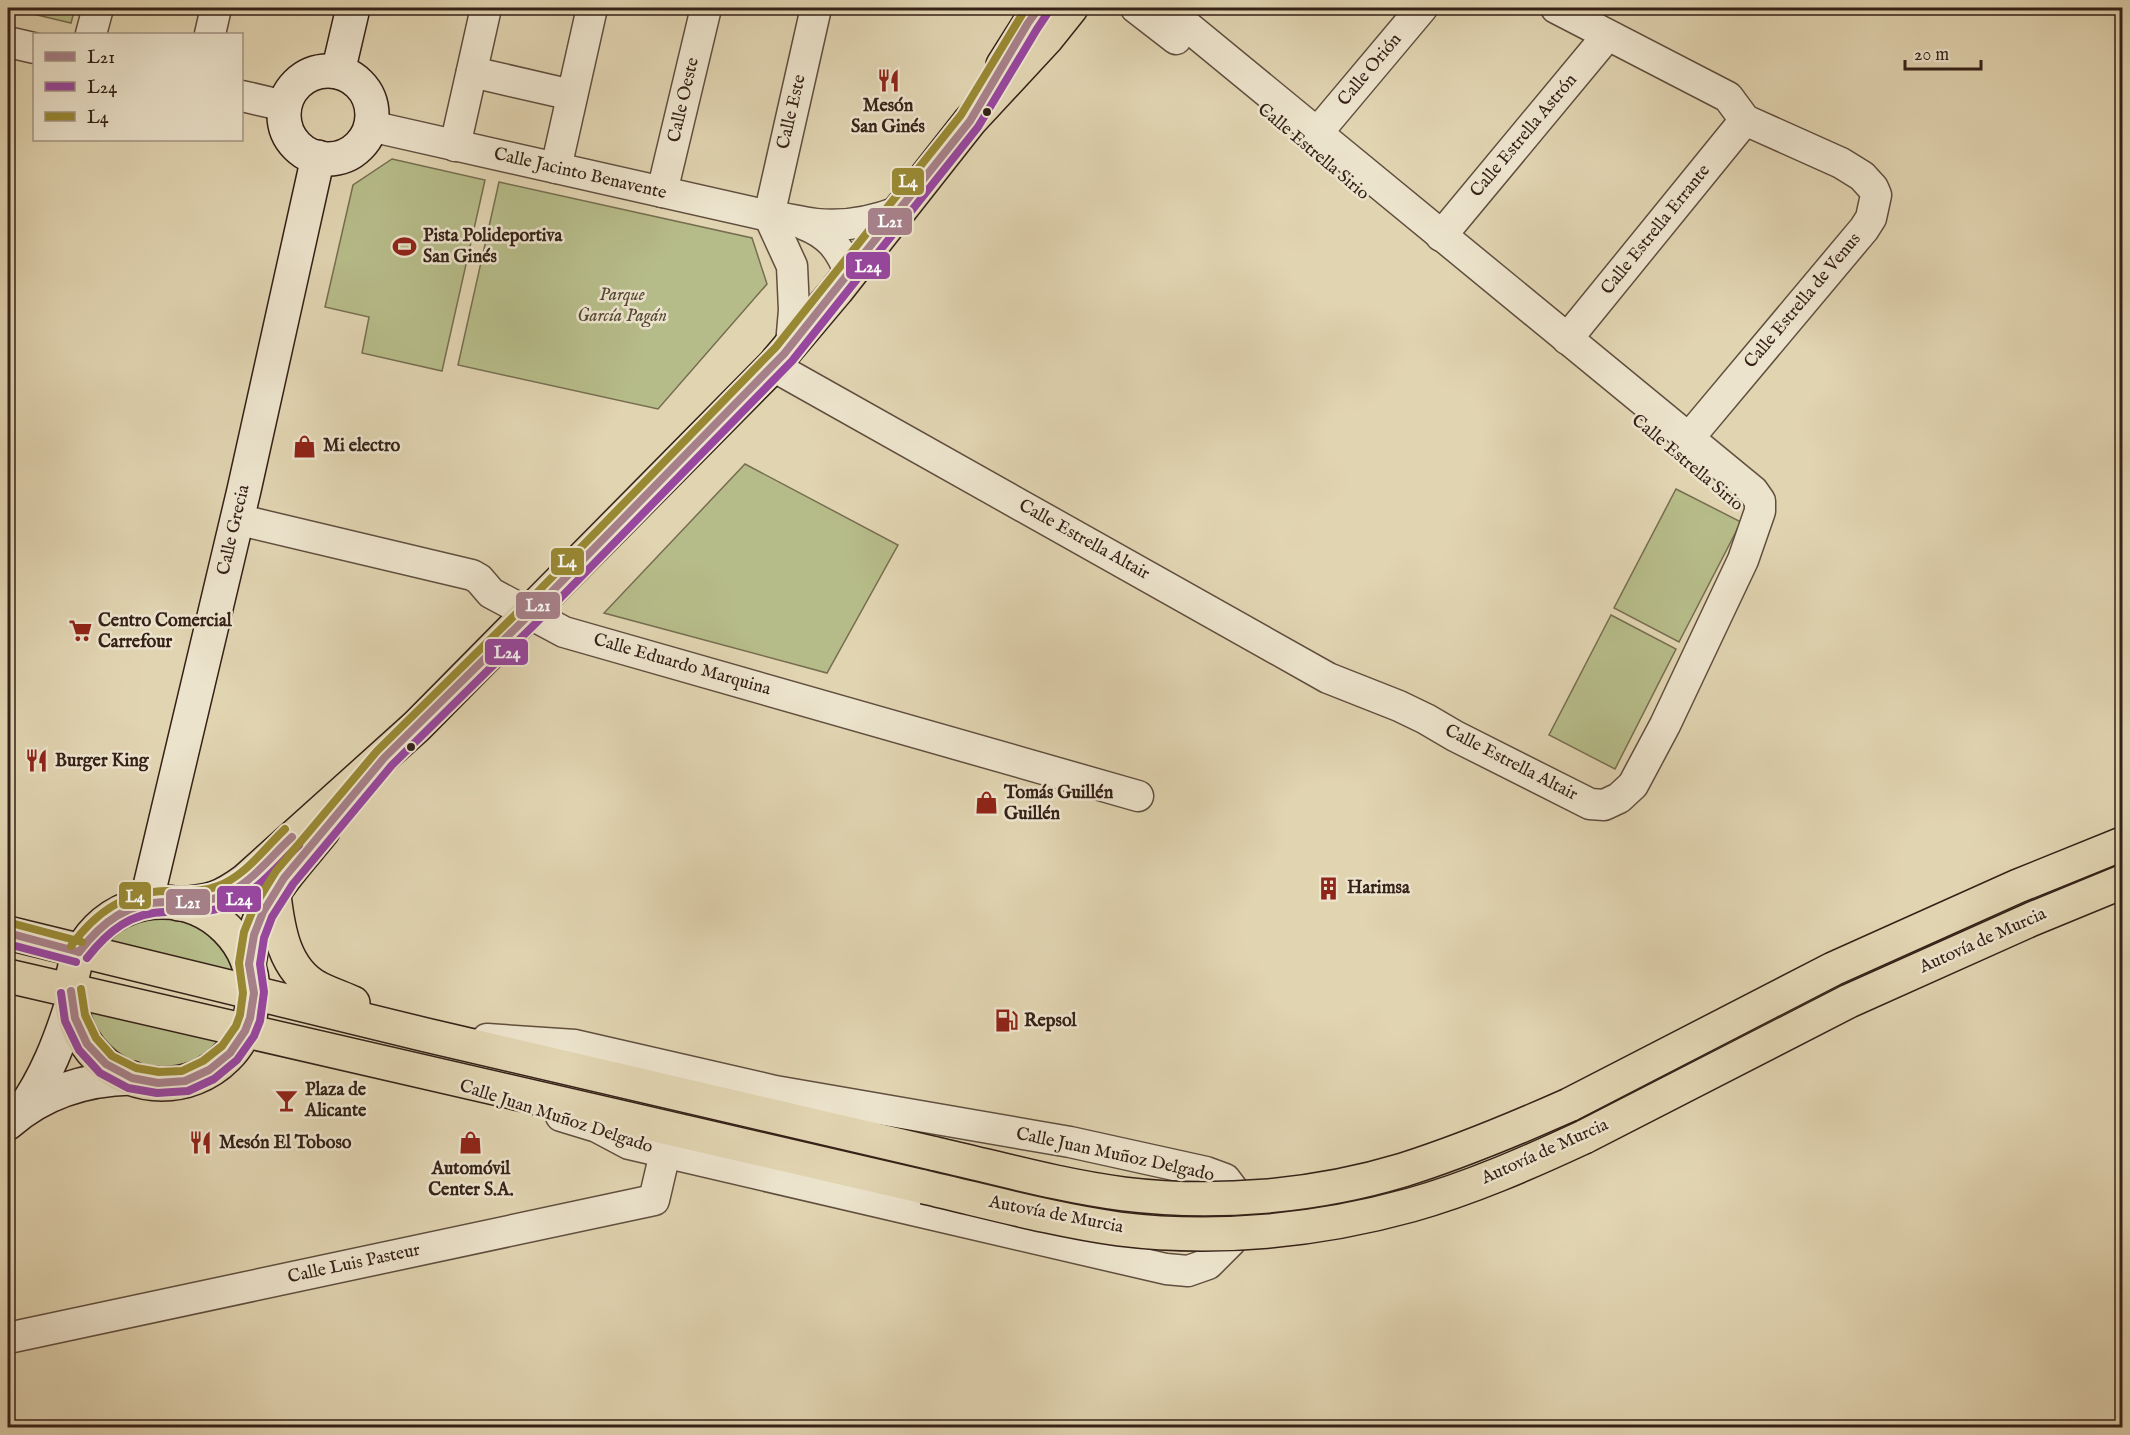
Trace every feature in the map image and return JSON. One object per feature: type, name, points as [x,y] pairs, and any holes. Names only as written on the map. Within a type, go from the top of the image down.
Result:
[{"type":"main road","points":[[970,121],[1028,23],[1040,8]]},
{"type":"main road","points":[[384,758],[284,878],[263,912],[254,935],[250,1018],[245,1031],[225,1058],[198,1076],[171,1083],[151,1083],[132,1078],[106,1064],[91,1049],[80,1031],[71,997],[72,976],[79,952],[95,931],[111,917],[146,903],[206,902],[225,895],[246,880],[384,758],[530,615],[783,355],[970,121],[1047,38],[1071,8]]},
{"type":"main road","name":"Autovía de Murcia","points":[[936,1154],[1124,1194],[1197,1199],[1289,1193],[1401,1171],[1468,1148],[1534,1121],[1833,969],[2018,886],[2122,844]]},
{"type":"main road","name":"Autovía de Murcia","points":[[924,1187],[1084,1223],[1120,1229],[1196,1234],[1230,1234],[1296,1228],[1411,1205],[1481,1181],[1566,1145],[1849,1001],[2032,919],[2122,882]]},
{"type":"main road","points":[[274,895],[284,947],[303,977],[317,987],[426,1035]]},
{"type":"main road","points":[[179,904],[209,915],[222,924],[242,950],[251,979]]},
{"type":"main road","points":[[8,933],[79,952],[251,979]]},
{"type":"main road","points":[[8,976],[71,997],[245,1031]]},
{"type":"main road","name":"Calle Juan Muñoz Delgado","points":[[251,979],[426,1035],[936,1154]]},
{"type":"main road","name":"Calle Juan Muñoz Delgado","points":[[245,1031],[924,1187]]},
{"type":"street","points":[[91,33],[98,8]]},
{"type":"street","points":[[210,33],[216,8]]},
{"type":"street","points":[[338,72],[353,8]]},
{"type":"street","points":[[455,146],[486,8]]},
{"type":"street","points":[[556,168],[592,8]]},
{"type":"street","name":"Calle Oeste","points":[[662,192],[706,8]]},
{"type":"street","name":"Calle Este","points":[[780,217],[816,8]]},
{"type":"street","name":"Calle Estrella Sirio","points":[[1136,8],[1256,104],[1745,508],[1754,527]]},
{"type":"street","name":"Calle Estrella Sirio","points":[[1165,8],[1753,491],[1760,501],[1760,511],[1754,527]]},
{"type":"street","name":"Calle Orión","points":[[1317,133],[1422,8]]},
{"type":"street","points":[[1556,8],[1728,97],[1745,120]]},
{"type":"street","name":"Calle Estrella Astrón","points":[[1441,236],[1607,36]]},
{"type":"street","points":[[8,42],[33,48]]},
{"type":"street","points":[[320,71],[338,72],[358,83],[367,94],[371,108],[370,126],[359,146],[348,154],[335,158],[318,157],[308,154],[297,146],[289,135],[284,122],[285,106],[288,95],[296,84],[307,76],[320,71]]},
{"type":"street","points":[[472,72],[572,95]]},
{"type":"street","points":[[243,96],[285,106]]},
{"type":"street","name":"Calle Estrella de Venus","points":[[1688,439],[1871,218],[1876,195],[1862,176],[1841,163],[1745,120]]},
{"type":"street","name":"Calle Estrella Errante","points":[[1567,339],[1745,120]]},
{"type":"street","name":"Calle Jacinto Benavente","points":[[370,126],[814,224],[859,224],[900,211]]},
{"type":"street","name":"Calle Grecia","points":[[146,903],[318,157]]},
{"type":"street","points":[[780,217],[792,266],[794,310],[783,355]]},
{"type":"street","name":"Calle Jacinto Benavente","points":[[780,217],[816,230],[835,244],[843,256],[843,282]]},
{"type":"street","points":[[792,266],[814,284],[843,282]]},
{"type":"street","name":"Calle Estrella Altair","points":[[783,355],[1328,678],[1399,706],[1590,804],[1604,805],[1619,798],[1633,785],[1665,725],[1738,570],[1754,527]]},
{"type":"street","name":"Calle Eduardo Marquina","points":[[236,519],[472,575],[479,579],[491,593],[564,632],[1138,796]]},
{"type":"street","points":[[14,1118],[42,1081],[63,1030],[71,997]]},
{"type":"street","name":"Calle Juan Muñoz Delgado","points":[[420,1072],[597,1128],[629,1144],[1166,1269],[1188,1271],[1208,1264],[1231,1241],[1236,1214],[1234,1191],[1225,1179],[1195,1170],[1070,1142],[775,1091],[575,1045],[426,1035]]},
{"type":"street","points":[[14,1118],[40,1100],[77,1085],[94,1080],[132,1078]]},
{"type":"street","name":"Calle Luis Pasteur","points":[[8,1338],[654,1200],[665,1152]]},
{"type":"green space","points":[[8,8],[75,8],[71,23]]},
{"type":"green space","name":"Pista Polideportiva San Ginés","points":[[392,159],[485,180],[442,371],[362,353],[369,317],[325,307],[353,185]]},
{"type":"green space","name":"Parque García Pagán","points":[[499,182],[752,238],[767,284],[658,409],[458,365]]},
{"type":"green space","points":[[745,464],[898,545],[827,673],[604,613]]},
{"type":"green space","points":[[1676,489],[1741,522],[1679,642],[1614,608]]},
{"type":"green space","points":[[1611,615],[1676,649],[1615,769],[1549,735]]},
{"type":"green space","points":[[158,902],[183,906],[217,921],[227,929],[242,949],[252,977],[88,939],[103,924],[119,913]]},
{"type":"green space","points":[[72,1003],[238,1043],[220,1062],[198,1076],[173,1084],[146,1082],[109,1065],[92,1051],[80,1031]]},
{"type":"transit line","name":"L4","points":[[81,989],[85,1015],[96,1038],[112,1056],[136,1068],[159,1072],[182,1071],[203,1061],[222,1046],[236,1026],[240,1015],[243,993],[239,963],[244,932],[254,907],[276,871],[377,751],[522,608],[776,347],[961,115],[1026,8]]},
{"type":"transit line","name":"L21","points":[[71,991],[75,1018],[87,1044],[106,1064],[132,1078],[158,1083],[185,1081],[209,1070],[230,1053],[245,1031],[250,1018],[254,993],[249,964],[254,935],[263,912],[284,878],[384,758],[529,615],[784,354],[970,121],[1039,8]]},
{"type":"transit line","name":"L24","points":[[61,993],[65,1021],[79,1050],[100,1073],[128,1088],[157,1093],[188,1091],[214,1079],[237,1060],[254,1036],[260,1021],[264,992],[260,964],[264,938],[272,917],[293,884],[392,765],[537,622],[792,361],[978,127],[1047,14]]},
{"type":"transit line","name":"L4","points":[[71,946],[90,923],[124,900],[152,892],[205,890],[228,882],[246,869],[285,829]]},
{"type":"transit line","name":"L21","points":[[79,952],[107,923],[128,910],[153,903],[208,900],[232,891],[251,878],[292,837]]},
{"type":"transit line","name":"L24","points":[[87,958],[103,939],[131,919],[154,913],[211,910],[237,901],[265,879],[299,845]]},
{"type":"transit line","name":"L4","points":[[11,923],[82,942]]},
{"type":"transit line","name":"L21","points":[[8,933],[79,952]]},
{"type":"transit line","name":"L24","points":[[8,944],[76,962]]},
{"type":"place","name":"Mesón San Ginés","points":[[888,80]]},
{"type":"place","name":"Pista Polideportiva San Ginés","points":[[405,246]]},
{"type":"place","name":"Mi electro","points":[[305,446]]},
{"type":"place","name":"Centro Comercial Carrefour","points":[[80,631]]},
{"type":"place","name":"Burger King","points":[[37,761]]},
{"type":"place","name":"Tomás Guillén Guillén","points":[[986,803]]},
{"type":"place","name":"Harimsa","points":[[1329,888]]},
{"type":"place","name":"Repsol","points":[[1006,1021]]},
{"type":"place","name":"Plaza de Alicante","points":[[287,1100]]},
{"type":"place","name":"Mesón El Toboso","points":[[201,1143]]},
{"type":"place","name":"Automóvil Center S.A.","points":[[471,1143]]}]
